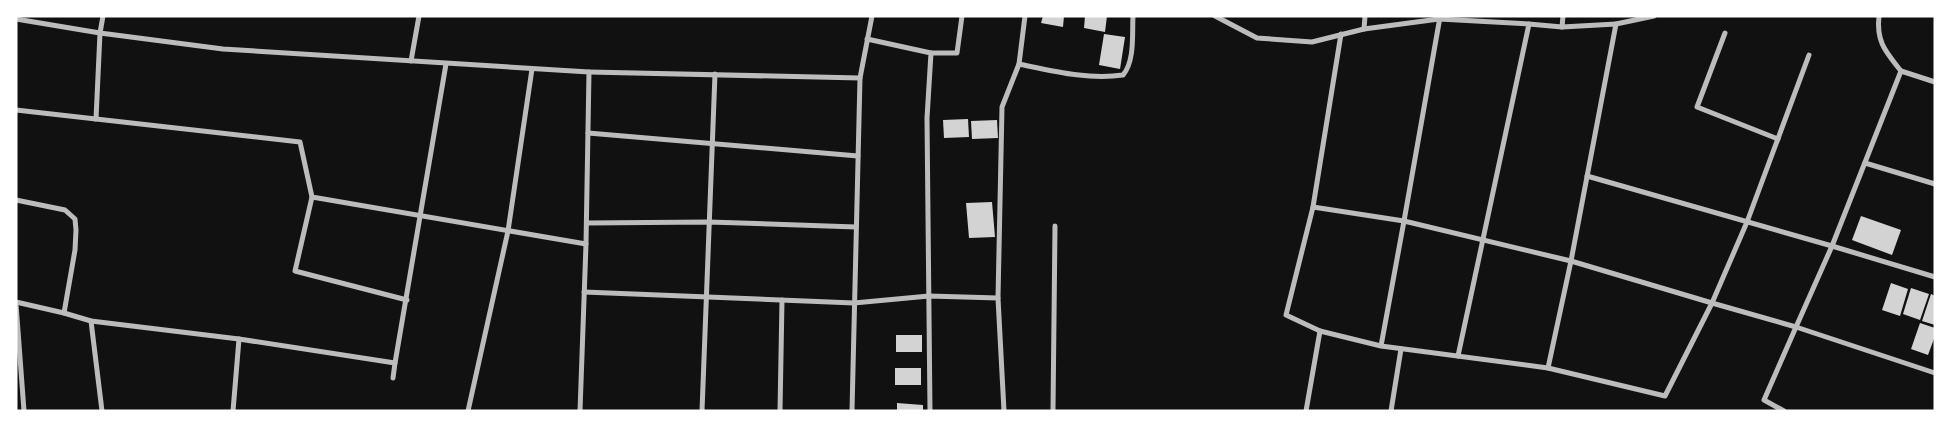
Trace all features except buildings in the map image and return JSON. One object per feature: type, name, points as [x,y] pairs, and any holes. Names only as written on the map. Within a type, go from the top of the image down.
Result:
[{"type":"street","points":[[96,119],[100,33],[103,16]]},
{"type":"street","points":[[411,61],[419,16]]},
{"type":"street","points":[[852,411],[860,78],[872,16]]},
{"type":"street","points":[[868,39],[931,53],[957,53],[962,16]]},
{"type":"street","points":[[1004,411],[998,298],[1002,108],[1019,64],[1025,16]]},
{"type":"street","points":[[1019,64],[1062,73],[1105,77],[1123,75],[1130,57],[1133,16]]},
{"type":"street","points":[[1214,16],[1257,38],[1312,42],[1364,29],[1440,18],[1562,27],[1616,24],[1654,16]]},
{"type":"street","points":[[1364,16],[1364,29]]},
{"type":"street","points":[[1562,16],[1562,27]]},
{"type":"street","points":[[1879,16],[1878,30],[1884,49],[1901,71],[1935,82]]},
{"type":"street","points":[[1381,346],[1440,18]]},
{"type":"street","points":[[16,19],[100,33],[223,49],[589,72],[860,78]]},
{"type":"street","points":[[1458,356],[1530,24]]},
{"type":"street","points":[[1548,368],[1572,261],[1616,24]]},
{"type":"street","points":[[1341,34],[1313,207],[1286,315],[1320,330],[1381,346],[1548,368],[1664,396],[1712,303],[1747,222],[1809,55]]},
{"type":"street","points":[[1725,34],[1697,107],[1778,139]]},
{"type":"street","points":[[930,411],[927,118],[931,53]]},
{"type":"street","points":[[394,378],[446,64]]},
{"type":"street","points":[[468,411],[508,231],[532,68]]},
{"type":"street","points":[[1784,411],[1764,400],[1832,246],[1901,71]]},
{"type":"street","points":[[580,411],[587,222],[589,72]]},
{"type":"street","points":[[702,411],[715,74]]},
{"type":"street","points":[[16,110],[300,142],[312,197],[295,271],[407,300]]},
{"type":"street","points":[[588,133],[858,156]]},
{"type":"street","points":[[1865,163],[1935,184]]},
{"type":"street","points":[[1588,176],[1935,277]]},
{"type":"street","points":[[312,197],[586,244]]},
{"type":"street","points":[[16,200],[65,210],[75,218],[75,250],[64,313]]},
{"type":"street","points":[[1313,207],[1404,221],[1572,261],[1796,327],[1935,373]]},
{"type":"street","points":[[587,222],[709,222],[856,227]]},
{"type":"street","points":[[1053,411],[1055,226]]},
{"type":"street","points":[[584,292],[854,303],[929,296],[998,298]]},
{"type":"street","points":[[780,411],[782,300]]},
{"type":"street","points":[[24,411],[16,303],[91,321],[239,339],[395,363]]},
{"type":"street","points":[[91,321],[102,411]]},
{"type":"street","points":[[1306,411],[1320,330]]},
{"type":"street","points":[[233,411],[239,339]]},
{"type":"street","points":[[1391,411],[1401,349]]}]
